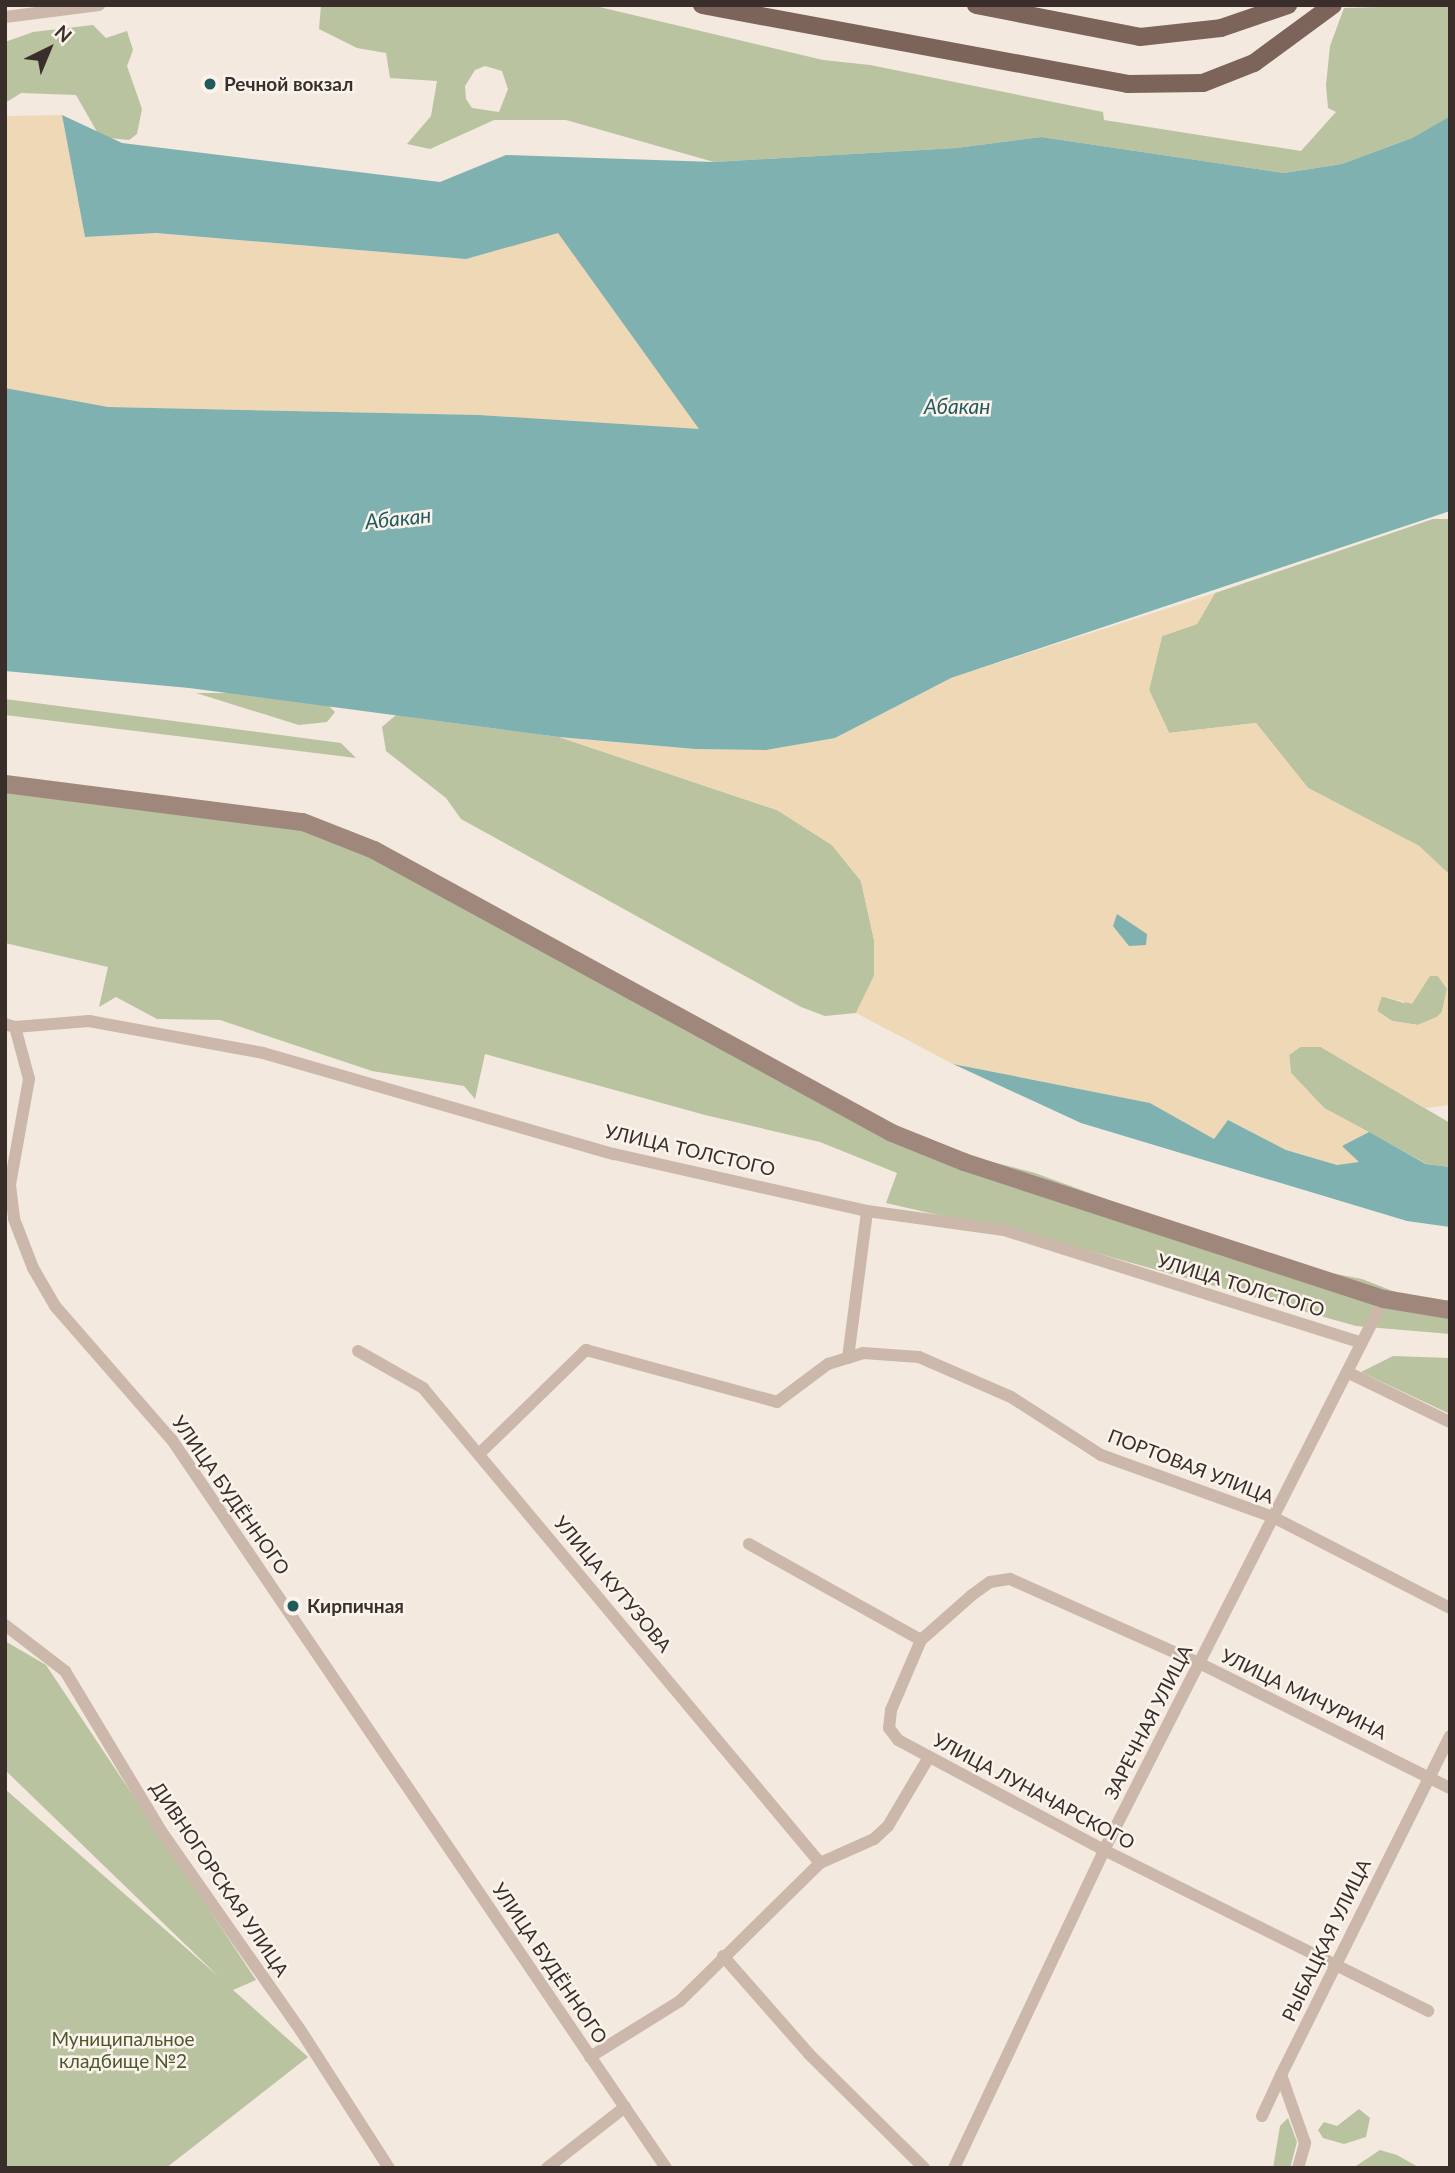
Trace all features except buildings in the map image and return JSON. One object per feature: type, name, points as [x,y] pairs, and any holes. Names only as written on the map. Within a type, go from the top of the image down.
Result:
[{"type":"main road","points":[[702,5],[1128,84],[1203,83],[1216,78],[1254,63],[1333,5]]},
{"type":"main road","points":[[976,5],[1140,37],[1222,28],[1288,5]]},
{"type":"street","points":[[5,17],[99,5]]},
{"type":"street","points":[[5,784],[303,822],[374,850],[892,1133],[964,1162],[1384,1299],[1450,1310]]},
{"type":"street","name":"УЛИЦА ТОЛСТОГО","points":[[10,1025],[89,1021],[263,1053],[614,1154],[867,1211],[1004,1230],[1362,1343]]},
{"type":"street","name":"УЛИЦА БУДЁННОГО","points":[[10,1025],[29,1079],[10,1185],[14,1219],[33,1268],[55,1307],[172,1440],[666,2168]]},
{"type":"street","points":[[848,1358],[867,1211]]},
{"type":"street","name":"ЗАРЕЧНАЯ УЛИЦА","points":[[954,2168],[1104,1850],[1384,1299]]},
{"type":"street","name":"ПОРТОВАЯ УЛИЦА","points":[[480,1452],[586,1350],[777,1402],[828,1364],[863,1353],[919,1357],[964,1373],[1011,1397],[1101,1455],[1273,1517],[1450,1608]]},
{"type":"street","name":"УЛИЦА КУТУЗОВА","points":[[358,1351],[423,1388],[480,1452],[820,1863]]},
{"type":"street","points":[[1347,1372],[1450,1422]]},
{"type":"street","points":[[749,1544],[921,1640]]},
{"type":"street","name":"УЛИЦА МИЧУРИНА","points":[[921,1640],[971,1595],[990,1582],[1010,1579],[1199,1663],[1450,1788]]},
{"type":"street","name":"ДИВНОГОРСКАЯ УЛИЦА","points":[[5,1625],[65,1671],[161,1831],[301,2031],[389,2168]]},
{"type":"street","name":"УЛИЦА ЛУНАЧАРСКОГО","points":[[921,1640],[891,1710],[889,1728],[898,1740],[1104,1850],[1428,2011]]},
{"type":"street","name":"РЫБАЦКАЯ УЛИЦА","points":[[1262,2116],[1334,1964],[1450,1736]]},
{"type":"street","points":[[590,2057],[680,2001],[723,1955],[820,1863],[853,1851],[888,1826],[929,1757]]},
{"type":"street","points":[[723,1955],[808,2054],[924,2168]]},
{"type":"street","points":[[1281,2075],[1305,2143],[1298,2168]]},
{"type":"street","points":[[547,2168],[625,2107]]},
{"type":"green space","points":[[321,5],[591,5],[823,60],[870,65],[1103,112],[1104,120],[1301,151],[1336,112],[1328,108],[1326,85],[1330,46],[1344,8],[1450,5],[1450,116],[1412,138],[1342,164],[1284,173],[1041,137],[956,148],[714,162],[566,120],[494,120],[430,149],[407,144],[431,116],[437,81],[390,78],[386,53],[357,48],[319,29]],"holes":[[[485,66],[502,71],[508,89],[499,112],[472,108],[466,99],[465,86],[475,70]]]},
{"type":"green space","points":[[93,25],[106,38],[127,31],[133,50],[127,66],[142,109],[137,134],[129,140],[100,137],[76,95],[21,93],[5,103],[5,42],[33,32]]},
{"type":"green space","points":[[1433,519],[1450,519],[1450,875],[1419,846],[1308,788],[1256,723],[1169,733],[1149,690],[1162,636],[1197,624],[1215,593]]},
{"type":"green space","points":[[196,693],[287,693],[326,703],[335,712],[327,722],[299,725]]},
{"type":"green space","points":[[5,699],[341,743],[356,758],[5,715]]},
{"type":"green space","points":[[396,715],[559,737],[777,810],[832,845],[861,881],[874,940],[874,976],[856,1013],[825,1016],[801,1007],[461,819],[446,798],[386,751],[382,727]]},
{"type":"green space","points":[[5,778],[344,829],[938,1148],[1035,1173],[1284,1264],[1362,1279],[1423,1303],[1450,1300],[1450,1334],[1356,1326],[1061,1243],[886,1203],[897,1173],[820,1142],[705,1115],[485,1054],[475,1099],[464,1086],[372,1071],[220,1020],[157,1019],[116,997],[99,1007],[108,967],[5,943]]},
{"type":"green space","points":[[1430,976],[1438,976],[1447,989],[1442,1012],[1437,1017],[1418,1025],[1392,1021],[1377,1011],[1381,996],[1404,1003]]},
{"type":"green space","points":[[1300,1047],[1321,1047],[1450,1123],[1450,1167],[1427,1164],[1324,1108],[1291,1073],[1289,1055]]},
{"type":"green space","points":[[1393,1356],[1450,1358],[1450,1414],[1361,1372]]},
{"type":"green space","name":"Муниципальное кладбище №2","points":[[5,1641],[46,1665],[256,1980],[233,1990],[308,2057],[166,2168],[5,2168],[5,1789],[219,1977],[5,1770]]},
{"type":"green space","points":[[1359,2109],[1370,2118],[1366,2137],[1344,2144],[1323,2138],[1318,2130],[1324,2122],[1337,2126]]},
{"type":"green space","points":[[1288,2118],[1297,2142],[1290,2168],[1273,2168],[1280,2126]]},
{"type":"green space","points":[[1380,2150],[1397,2155],[1420,2168],[1353,2168]]},
{"type":"sand","points":[[62,115],[85,237],[156,233],[466,259],[558,232],[700,430],[479,415],[108,407],[5,388],[5,116]]},
{"type":"sand","points":[[1215,593],[1197,624],[1162,636],[1149,690],[1169,733],[1256,723],[1308,788],[1419,846],[1450,875],[1450,1105],[1425,1108],[1321,1047],[1300,1047],[1289,1055],[1291,1073],[1324,1108],[1369,1132],[1342,1146],[1360,1162],[1337,1165],[1286,1150],[1228,1120],[1214,1139],[1150,1103],[953,1064],[856,1013],[874,976],[874,940],[861,881],[832,845],[777,810],[559,737],[695,749],[766,750],[835,738],[951,678]],"holes":[[[1430,976],[1438,976],[1447,989],[1442,1012],[1437,1017],[1418,1025],[1392,1021],[1377,1011],[1382,996],[1412,1004]]]},
{"type":"water","name":"Абакан","points":[[62,115],[122,143],[440,182],[506,155],[714,162],[956,148],[1041,137],[1284,173],[1342,164],[1412,138],[1450,116],[1450,511],[951,678],[835,738],[766,750],[695,749],[559,737],[189,688],[5,671],[5,388],[108,407],[479,415],[699,429],[558,233],[466,259],[156,233],[85,237]]},
{"type":"water","points":[[1117,914],[1147,934],[1146,945],[1129,946],[1113,926]]},
{"type":"water","points":[[953,1064],[1150,1103],[1214,1139],[1228,1120],[1286,1150],[1337,1165],[1359,1162],[1342,1146],[1369,1132],[1426,1164],[1450,1167],[1450,1227],[1407,1221],[1081,1123]]},
{"type":"place","name":"Речной вокзал","points":[[210,84]]},
{"type":"place","name":"Кирпичная","points":[[293,1606]]}]
